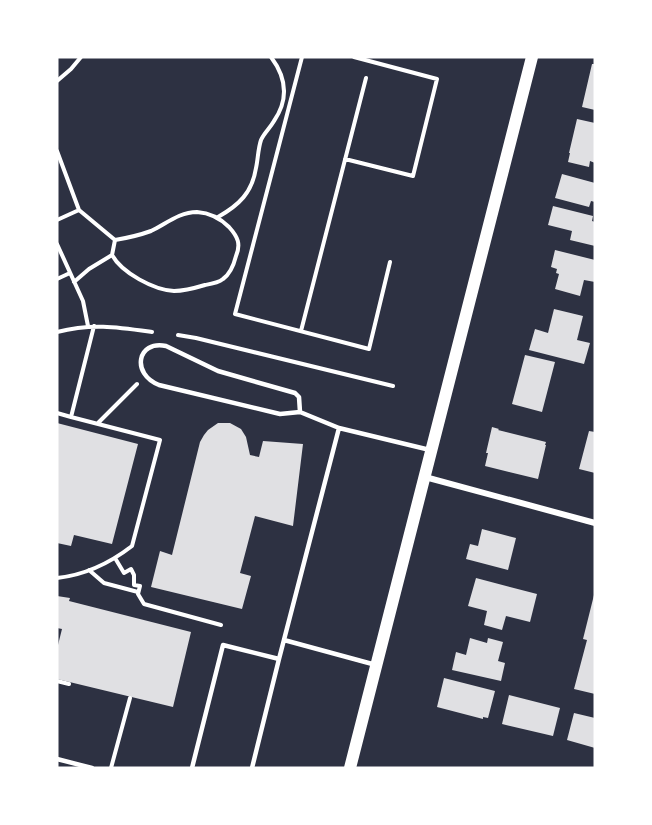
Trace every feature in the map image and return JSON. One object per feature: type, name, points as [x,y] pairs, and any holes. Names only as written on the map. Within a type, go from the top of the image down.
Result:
[{"type":"main road","points":[[350,768],[532,57]]},
{"type":"street","points":[[424,476],[595,523]]},
{"type":"lane","points":[[300,412],[299,397],[295,393],[218,371],[170,348],[160,345],[149,348],[142,357],[141,365],[145,376],[151,382],[162,386],[284,415],[300,412],[339,428],[432,450]]},
{"type":"lane","points":[[252,768],[339,428]]},
{"type":"lane","points":[[284,640],[376,665]]},
{"type":"lane","points":[[192,768],[223,645],[279,659]]},
{"type":"lane","points":[[57,759],[92,768]]},
{"type":"path","points":[[57,81],[81,57]]},
{"type":"path","points":[[217,217],[240,202],[248,190],[254,176],[260,144],[280,110],[284,83],[271,57]]},
{"type":"path","points":[[302,57],[235,314],[369,349],[390,262]]},
{"type":"path","points":[[345,159],[413,176],[437,79],[354,57]]},
{"type":"path","points":[[301,331],[366,78]]},
{"type":"path","points":[[57,151],[79,210],[115,240]]},
{"type":"path","points":[[57,220],[79,210]]},
{"type":"path","points":[[189,213],[201,213],[223,221],[235,234],[239,246],[235,260],[224,279],[184,290],[166,290],[146,283],[116,261],[112,255],[115,240],[152,230],[176,217],[189,213]]},
{"type":"path","points":[[57,244],[83,301],[88,326]]},
{"type":"path","points":[[74,282],[89,269],[112,255]]},
{"type":"path","points":[[57,279],[70,273]]},
{"type":"path","points":[[57,332],[88,326],[120,327],[153,332]]},
{"type":"path","points":[[71,417],[94,326]]},
{"type":"path","points":[[174,335],[196,338],[393,386]]},
{"type":"path","points":[[97,424],[145,376]]},
{"type":"path","points":[[57,413],[160,440],[132,546],[115,558],[89,570],[73,576],[57,578]]},
{"type":"path","points":[[115,558],[124,573],[131,569],[134,574],[134,585],[140,586],[138,594],[144,604],[221,625]]},
{"type":"path","points":[[89,570],[104,583],[138,592]]},
{"type":"path","points":[[57,681],[69,684]]},
{"type":"path","points":[[111,768],[130,698]]},
{"type":"building","points":[[592,64],[595,64],[595,110],[582,107]]},
{"type":"building","points":[[577,119],[595,123],[595,163],[590,161],[589,167],[568,162]]},
{"type":"building","points":[[562,174],[595,183],[595,202],[591,201],[589,207],[555,198]]},
{"type":"building","points":[[553,206],[593,216],[595,246],[570,240],[572,231],[548,225]]},
{"type":"building","points":[[555,250],[595,260],[595,282],[584,280],[580,296],[555,289],[559,274],[556,273],[557,269],[551,267]]},
{"type":"building","points":[[554,309],[583,316],[577,340],[590,343],[584,364],[529,350],[535,329],[548,333]]},
{"type":"building","points":[[525,355],[555,362],[542,412],[512,404]]},
{"type":"building","points":[[57,423],[138,444],[112,544],[74,535],[71,546],[57,543]]},
{"type":"building","points":[[218,423],[230,423],[241,429],[246,437],[250,455],[259,457],[263,441],[303,444],[293,526],[255,516],[240,573],[251,576],[242,609],[151,587],[160,551],[172,555],[200,442],[208,430]]},
{"type":"building","points":[[492,427],[546,442],[538,479],[485,466]]},
{"type":"building","points":[[589,431],[595,432],[595,473],[579,469]]},
{"type":"building","points":[[482,529],[516,538],[508,570],[466,559],[470,544],[478,546]]},
{"type":"building","points":[[476,578],[537,594],[530,622],[506,616],[502,630],[484,625],[487,611],[468,606]]},
{"type":"building","points":[[594,595],[595,694],[574,689],[587,640],[583,639]]},
{"type":"building","points":[[57,596],[191,632],[173,707],[57,679],[57,649],[62,629],[57,628]]},
{"type":"building","points":[[470,638],[487,643],[488,638],[503,642],[498,661],[505,663],[501,681],[452,670],[456,652],[466,655]]},
{"type":"building","points":[[444,678],[495,691],[488,718],[483,717],[483,719],[437,707]]},
{"type":"building","points":[[509,695],[560,708],[553,736],[502,724]]},
{"type":"building","points":[[574,713],[595,718],[595,748],[567,740]]}]
